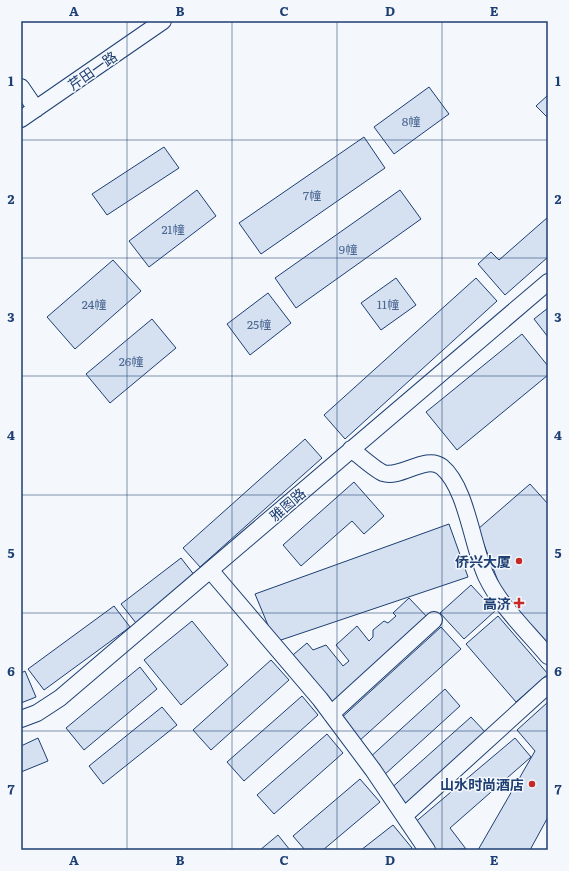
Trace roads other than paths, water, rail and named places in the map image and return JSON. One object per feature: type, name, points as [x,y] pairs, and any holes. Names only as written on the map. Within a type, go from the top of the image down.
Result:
[{"type":"street","name":"芹田一路","points":[[21,119],[163,21]]},
{"type":"street","points":[[21,87],[36,109]]},
{"type":"street","name":"雅图路","points":[[21,719],[37,713],[60,698],[548,282]]},
{"type":"street","points":[[351,449],[383,473],[396,472],[428,463],[441,466],[452,477],[460,496],[486,577],[503,603],[548,656]]},
{"type":"street","points":[[210,570],[331,714],[373,770],[427,850]]},
{"type":"street","points":[[331,714],[434,620]]},
{"type":"street","points":[[404,816],[548,685]]},
{"type":"place","name":"侨兴大厦","points":[[519,561]]},
{"type":"place","name":"高济","points":[[519,603]]},
{"type":"place","name":"山水时尚酒店","points":[[532,784]]}]
